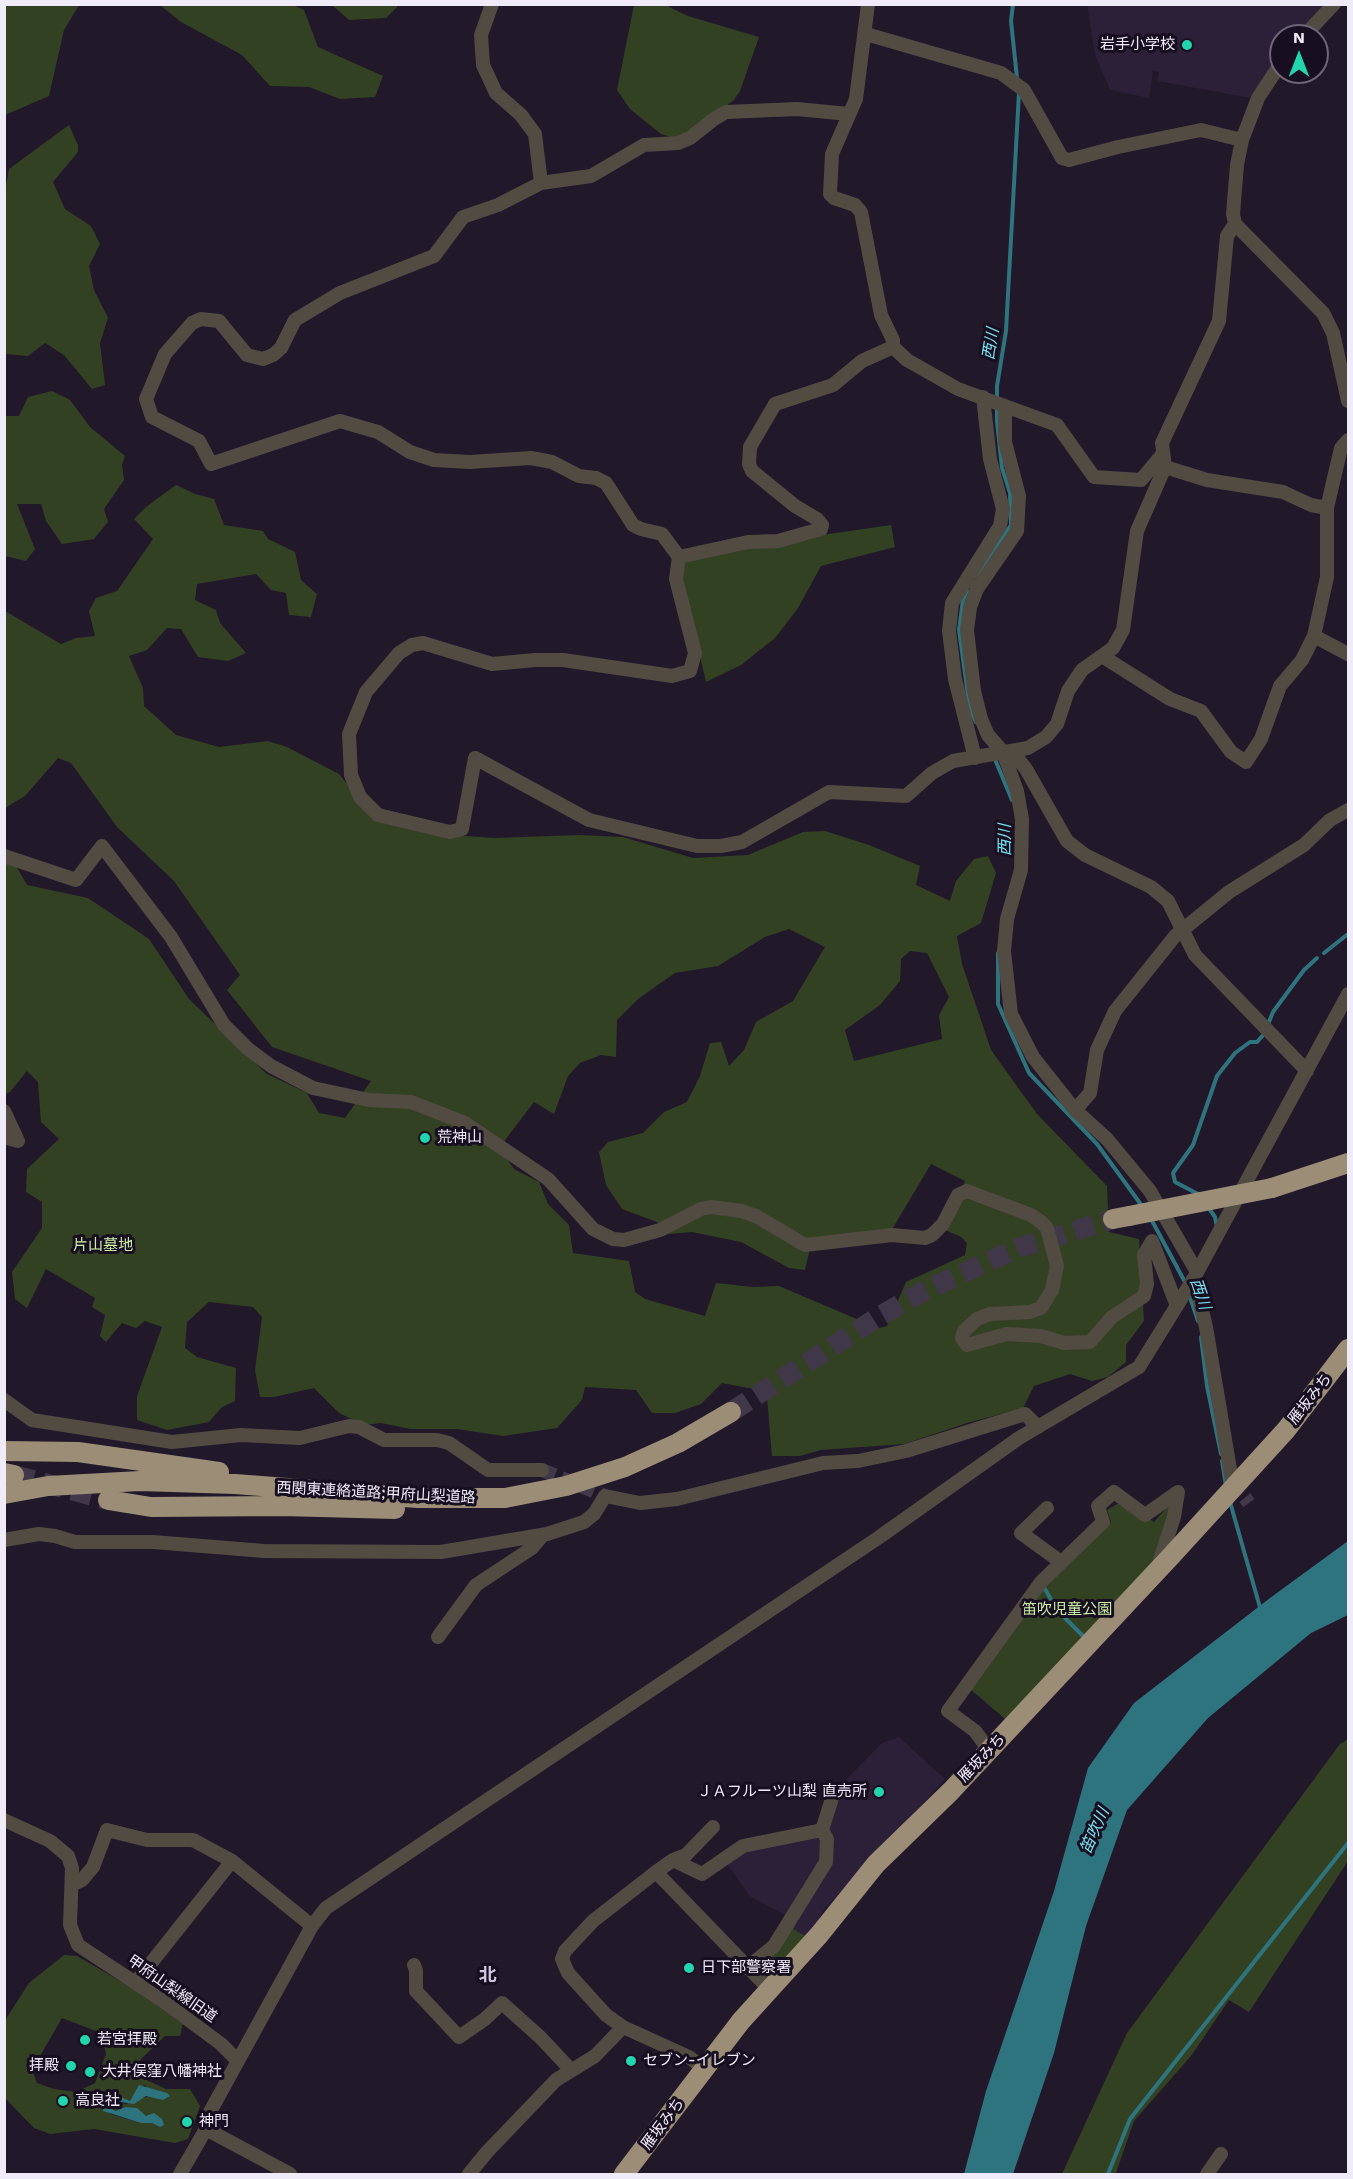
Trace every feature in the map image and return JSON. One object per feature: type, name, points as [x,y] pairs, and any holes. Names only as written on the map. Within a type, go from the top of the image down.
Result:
[{"type":"highway","points":[[1113,1219],[1272,1188],[1348,1163]]},
{"type":"highway","name":"雁坂みち","points":[[624,2175],[704,2069],[769,1989],[819,1935],[876,1864],[989,1750],[1167,1560],[1230,1486],[1286,1430],[1348,1349]]},
{"type":"highway","name":"西関東連絡道路;甲府山梨道路","points":[[4,1494],[48,1486],[140,1480],[235,1484],[453,1500],[505,1498],[566,1486],[626,1467],[678,1443],[731,1412]]},
{"type":"highway","points":[[4,1451],[78,1452],[306,1484],[453,1500]]},
{"type":"highway","points":[[108,1500],[151,1507],[282,1506],[407,1509],[505,1498]]},
{"type":"street","points":[[492,4],[481,35],[483,65],[496,93],[522,115],[535,134],[541,183]]},
{"type":"street","points":[[868,4],[856,99],[832,154],[830,194],[834,198],[855,205],[861,212],[881,315],[893,340],[893,347],[907,360],[958,389],[1057,425],[1094,477],[1141,480],[1163,461]]},
{"type":"street","points":[[1315,24],[1334,4]]},
{"type":"street","points":[[866,34],[1001,73],[1024,90],[1058,154],[1069,160],[1202,130],[1242,140]]},
{"type":"street","points":[[1269,81],[1258,98],[1242,140],[1235,183],[1233,214],[1235,224],[1323,313],[1333,333],[1348,401]]},
{"type":"street","points":[[849,114],[809,110],[726,112],[714,118],[690,138],[678,143],[644,145],[635,148],[591,176],[541,183],[498,205],[463,217],[434,256],[340,293],[295,320],[281,348],[273,355],[263,358],[247,355],[219,321],[210,319],[192,323],[165,354],[146,399],[152,417],[199,441],[211,464],[340,421],[378,432],[410,452],[434,460],[470,462],[508,458],[542,459],[579,476],[606,483],[633,525],[662,534],[679,557],[676,579],[695,653],[690,671],[672,676],[563,660],[492,664],[423,643],[412,645],[399,653],[366,692],[350,734],[351,775],[360,797],[378,815],[416,826],[450,831],[462,829],[475,758],[589,820],[697,846],[721,846],[742,842],[829,792],[906,796],[932,773],[953,761],[1028,748],[1046,737],[1057,724],[1068,691],[1082,670],[1113,648],[1123,630],[1137,531],[1163,461],[1162,443],[1220,321],[1227,236],[1235,224]]},
{"type":"street","points":[[679,557],[748,542],[778,542],[820,529],[822,525],[817,519],[795,506],[752,471],[749,464],[750,447],[775,404],[833,385],[862,361],[893,347]]},
{"type":"street","points":[[975,758],[955,679],[949,631],[952,603],[1000,526],[1003,509],[990,459],[983,397]]},
{"type":"street","points":[[1005,406],[1005,442],[1019,496],[1017,531],[977,589],[970,607],[967,630],[974,691],[981,719],[988,735],[1026,769],[1067,841],[1085,855],[1151,887],[1168,901],[1195,955],[1307,1071]]},
{"type":"street","points":[[1102,656],[1170,699],[1201,711],[1231,752],[1246,762],[1261,739],[1280,686],[1302,660],[1314,636],[1327,577],[1328,508],[1341,448],[1348,440]]},
{"type":"street","points":[[1163,461],[1217,482],[1283,492],[1311,505],[1328,508]]},
{"type":"street","points":[[1314,636],[1348,654]]},
{"type":"street","points":[[1007,751],[1022,819],[1021,870],[1007,919],[1004,951],[1011,1014],[1033,1057],[1075,1110],[1107,1139],[1150,1191],[1195,1275],[1206,1327],[1230,1486]]},
{"type":"street","points":[[1075,1110],[1089,1093],[1097,1050],[1114,1011],[1175,936],[1229,892],[1304,845],[1330,820],[1348,810]]},
{"type":"street","points":[[4,856],[76,880],[102,846],[171,937],[225,1025],[247,1048],[271,1066],[313,1088],[369,1100],[411,1102],[465,1123],[548,1179],[593,1229],[613,1239],[624,1240],[660,1230],[701,1209],[711,1207],[741,1211],[756,1216],[805,1245],[892,1235],[925,1238],[933,1235],[943,1224],[958,1195],[967,1191],[1031,1215],[1041,1222],[1050,1236],[1057,1266],[1052,1290],[1041,1308],[1030,1312],[990,1314],[977,1319],[964,1331],[962,1338],[967,1345],[1007,1335],[1041,1336],[1064,1343],[1090,1342],[1112,1317],[1144,1296],[1147,1284],[1144,1255],[1152,1241],[1177,1306]]},
{"type":"street","points":[[180,2175],[206,2129],[205,2121],[312,1926],[326,1908],[896,1526],[1038,1427],[1138,1367],[1195,1275],[1348,994]]},
{"type":"street","points":[[4,1112],[18,1141],[4,1137]]},
{"type":"street","points":[[4,1400],[32,1420],[172,1442],[241,1435],[300,1438],[350,1426],[359,1427],[384,1440],[437,1440],[449,1443],[488,1470],[542,1470]]},
{"type":"street","points":[[4,1540],[39,1534],[75,1542],[153,1542],[245,1550],[375,1554],[451,1551],[543,1534],[584,1522],[594,1514],[605,1497],[640,1503],[677,1499],[823,1464],[858,1461],[906,1451],[982,1425],[1025,1414],[1038,1427]]},
{"type":"street","points":[[989,1750],[975,1731],[948,1711],[1041,1582],[1103,1522],[1098,1506],[1114,1492],[1145,1515],[1178,1492],[1174,1517],[1160,1560],[1167,1560]]},
{"type":"street","points":[[1047,1508],[1021,1533],[1061,1562]]},
{"type":"street","points":[[438,1637],[476,1585],[532,1548],[543,1534]]},
{"type":"street","points":[[747,1968],[774,1946],[826,1862],[827,1839],[822,1830],[834,1792]]},
{"type":"street","name":"甲府山梨線旧道","points":[[4,1820],[62,1849],[72,1868],[70,1925],[75,1940],[86,1951],[136,1982],[221,2044],[238,2061]]},
{"type":"street","points":[[704,2069],[689,2057],[623,2027],[606,2015],[576,1982],[562,1959],[565,1951],[593,1921],[656,1872],[673,1860],[686,1855],[712,1827]]},
{"type":"street","points":[[73,1884],[82,1880],[93,1867],[107,1830],[147,1840],[193,1840],[232,1861],[312,1926]]},
{"type":"street","points":[[673,1860],[702,1874],[743,1846],[822,1830]]},
{"type":"street","points":[[136,1982],[232,1861]]},
{"type":"street","points":[[656,1872],[769,1989]]},
{"type":"street","points":[[414,1965],[416,1991],[459,2037],[485,2019],[502,2003],[541,2038],[571,2070]]},
{"type":"street","points":[[469,2175],[487,2152],[556,2080],[595,2055],[623,2027]]},
{"type":"street","points":[[206,2129],[290,2175]]},
{"type":"street","points":[[1207,2175],[1221,2154]]},
{"type":"shaded area","name":"岩手小学校","points":[[1087,4],[1323,5],[1306,24],[1269,24],[1269,72],[1251,98],[1157,81],[1159,72],[1153,71],[1149,98],[1110,90],[1095,55]]},
{"type":"shaded area","points":[[899,1737],[945,1779],[823,1911],[809,1938],[787,1925],[791,1918],[751,1897],[724,1860],[743,1846],[822,1830],[834,1792],[882,1743]]},
{"type":"green space","points":[[5,4],[79,5],[64,30],[49,96],[5,115]]},
{"type":"green space","points":[[160,5],[293,5],[304,10],[318,47],[383,76],[375,97],[340,99],[309,87],[270,86],[242,55],[181,22]]},
{"type":"green space","points":[[332,5],[399,5],[386,18],[349,20]]},
{"type":"green space","points":[[634,5],[669,5],[688,16],[759,37],[740,91],[734,100],[681,140],[661,134],[630,109],[617,90]]},
{"type":"green space","points":[[69,125],[78,145],[78,152],[53,182],[65,209],[91,226],[100,244],[89,266],[94,290],[108,318],[100,343],[105,385],[92,389],[64,355],[45,343],[28,356],[5,354],[4,196],[9,169]]},
{"type":"green space","points":[[52,391],[70,400],[90,427],[125,456],[122,465],[124,480],[104,509],[108,522],[94,539],[62,544],[46,521],[41,504],[17,504],[35,549],[26,561],[5,556],[5,416],[19,416],[28,397]]},
{"type":"green space","name":"片山墓地","points":[[176,485],[195,494],[214,499],[224,525],[263,531],[268,539],[295,552],[301,580],[317,594],[311,617],[289,615],[286,593],[271,590],[256,574],[197,584],[195,600],[216,610],[220,623],[246,653],[228,661],[198,657],[181,629],[167,628],[147,650],[129,656],[143,688],[144,706],[176,735],[219,747],[268,741],[287,747],[339,774],[364,804],[436,834],[494,838],[580,835],[623,837],[693,858],[748,855],[803,832],[825,831],[869,845],[920,866],[916,885],[950,901],[956,881],[974,859],[988,856],[996,873],[981,923],[957,936],[962,964],[991,1050],[1037,1114],[1107,1186],[1109,1232],[1139,1239],[1144,1321],[1126,1345],[1126,1362],[1108,1377],[1092,1381],[1070,1374],[1034,1386],[1023,1408],[967,1423],[904,1444],[821,1450],[800,1456],[772,1456],[767,1397],[759,1390],[722,1383],[701,1404],[675,1413],[652,1413],[636,1390],[585,1387],[582,1400],[557,1428],[503,1436],[457,1429],[410,1429],[381,1423],[364,1425],[339,1413],[314,1388],[274,1397],[260,1397],[255,1370],[262,1317],[253,1307],[209,1302],[187,1322],[185,1348],[197,1357],[236,1368],[235,1401],[222,1407],[209,1422],[199,1424],[167,1430],[137,1420],[137,1396],[162,1327],[145,1321],[136,1328],[122,1323],[106,1342],[100,1336],[105,1315],[92,1307],[95,1298],[46,1269],[27,1308],[15,1299],[12,1272],[42,1228],[42,1202],[26,1192],[27,1169],[59,1139],[41,1122],[38,1082],[27,1071],[10,1092],[5,1094],[4,845],[27,885],[88,898],[149,939],[189,999],[267,1074],[307,1093],[319,1113],[345,1118],[371,1081],[272,1047],[227,990],[240,975],[174,881],[117,827],[71,763],[58,758],[25,796],[5,808],[5,611],[61,644],[76,638],[95,636],[89,611],[96,598],[117,591],[153,539],[134,519]],"holes":[[[789,929],[825,947],[793,1001],[756,1022],[744,1050],[729,1066],[721,1042],[710,1043],[700,1076],[687,1102],[664,1112],[643,1133],[608,1142],[599,1152],[606,1185],[622,1209],[657,1222],[669,1234],[692,1232],[741,1242],[789,1268],[805,1270],[812,1240],[891,1231],[931,1164],[965,1181],[943,1229],[961,1237],[967,1243],[965,1255],[906,1282],[887,1326],[864,1332],[859,1320],[779,1286],[753,1287],[716,1283],[705,1316],[645,1299],[635,1292],[629,1261],[573,1253],[569,1225],[548,1204],[539,1182],[514,1169],[499,1148],[534,1102],[554,1114],[568,1076],[580,1063],[601,1055],[616,1057],[617,1020],[638,999],[675,973],[718,966],[765,937]],[[910,951],[927,953],[949,997],[939,1015],[942,1039],[854,1061],[845,1030],[880,1005],[900,981],[901,959]]]},
{"type":"green space","points":[[891,525],[895,547],[821,566],[798,608],[775,638],[741,665],[706,682],[683,583],[683,563],[746,546]]},
{"type":"green space","name":"笛吹児童公園","points":[[1174,1499],[1155,1561],[1011,1724],[970,1689],[1041,1582],[1111,1522],[1107,1510],[1124,1500],[1154,1522]]},
{"type":"green space","points":[[1348,1739],[1348,1861],[1249,2012],[1229,2000],[1191,2056],[1134,2121],[1116,2173],[1119,2174],[1062,2174],[1127,2033],[1340,1744]]},
{"type":"green space","points":[[787,1925],[809,1938],[766,1983],[749,1966]]},
{"type":"green space","points":[[64,1955],[77,1956],[144,1995],[183,2024],[180,2036],[165,2036],[140,2060],[143,2078],[166,2089],[190,2089],[200,2106],[188,2139],[175,2143],[94,2129],[50,2134],[34,2128],[5,2098],[4,2022],[29,1983]],"holes":[[[62,2018],[101,2033],[106,2054],[95,2083],[76,2092],[54,2089],[37,2083],[32,2070]],[[145,2085],[148,2089],[167,2093],[163,2100],[152,2095],[125,2104],[115,2101],[109,2103],[109,2108],[116,2111],[125,2107],[146,2116],[152,2123],[141,2123],[110,2114],[106,2096],[112,2093],[130,2102],[137,2090]]]},
{"type":"water","name":"笛吹川","points":[[1348,1541],[1348,1615],[1311,1633],[1208,1718],[1127,1810],[1086,1926],[1054,2053],[1013,2174],[964,2174],[986,2091],[1054,1891],[1088,1768],[1134,1703]]},
{"type":"water","points":[[139,2085],[167,2093],[170,2096],[163,2100],[146,2096],[134,2104],[114,2101],[109,2103],[109,2108],[116,2111],[125,2107],[137,2108],[146,2116],[154,2113],[162,2119],[164,2125],[160,2127],[152,2123],[141,2123],[103,2111],[105,2096],[112,2093],[130,2101]]},
{"type":"waterway","name":"西川","points":[[1013,4],[1011,21],[1017,78]]},
{"type":"waterway","name":"西川","points":[[977,575],[1011,525],[1010,493],[1002,468],[997,421],[997,386],[1006,331],[1019,92]]},
{"type":"waterway","name":"西川","points":[[967,591],[963,600],[959,630],[970,710],[976,722]]},
{"type":"waterway","name":"西川","points":[[994,757],[1012,800]]},
{"type":"waterway","points":[[1324,953],[1348,934]]},
{"type":"waterway","name":"西川","points":[[998,953],[998,1004],[1029,1073],[1097,1144],[1142,1206]]},
{"type":"waterway","points":[[1267,1027],[1273,1012],[1304,970],[1317,958]]},
{"type":"waterway","points":[[1198,1194],[1175,1182],[1173,1173],[1193,1145],[1217,1076],[1235,1053],[1250,1042],[1257,1042],[1264,1034]]},
{"type":"waterway","points":[[1208,1207],[1215,1217],[1217,1227]]},
{"type":"waterway","name":"西川","points":[[1150,1217],[1186,1284]]},
{"type":"waterway","name":"西川","points":[[1189,1294],[1198,1321]]},
{"type":"waterway","name":"西川","points":[[1201,1337],[1207,1386],[1221,1454]]},
{"type":"waterway","name":"西川","points":[[1222,1461],[1226,1486]]},
{"type":"waterway","name":"西川","points":[[1230,1502],[1261,1611]]},
{"type":"waterway","points":[[1043,1586],[1058,1611],[1085,1638]]},
{"type":"waterway","points":[[1108,2174],[1130,2119],[1348,1843]]},
{"type":"tunnel","points":[[731,1412],[878,1317],[924,1291],[1018,1248],[1113,1219]]},
{"type":"tunnel","points":[[542,1470],[605,1496]]},
{"type":"tunnel","points":[[14,1475],[108,1500]]},
{"type":"tunnel","points":[[1232,1481],[1249,1503]]},
{"type":"place","name":"岩手小学校","points":[[1187,45]]},
{"type":"place","name":"荒神山","points":[[425,1138]]},
{"type":"place","name":"ＪＡフルーツ山梨 直売所","points":[[879,1792]]},
{"type":"place","name":"日下部警察署","points":[[689,1968]]},
{"type":"place","name":"若宮拝殿","points":[[85,2040]]},
{"type":"place","name":"セブン-イレブン","points":[[631,2061]]},
{"type":"place","name":"拝殿","points":[[71,2066]]},
{"type":"place","name":"大井俣窪八幡神社","points":[[90,2072]]},
{"type":"place","name":"高良社","points":[[63,2101]]},
{"type":"place","name":"神門","points":[[187,2122]]},
{"type":"district","name":"北","points":[[488,1976]]}]
